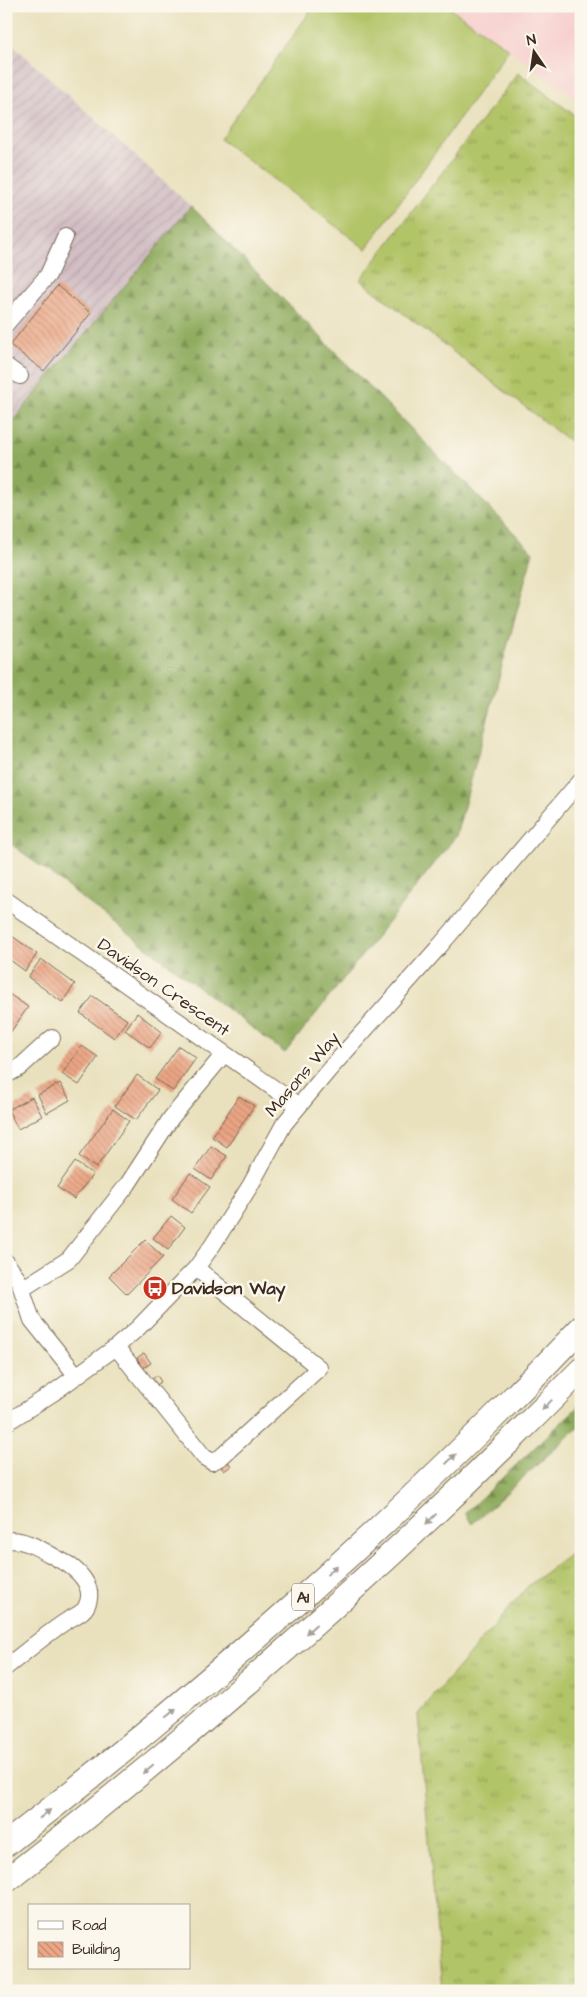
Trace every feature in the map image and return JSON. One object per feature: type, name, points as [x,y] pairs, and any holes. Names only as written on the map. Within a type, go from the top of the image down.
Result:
[{"type":"highway","name":"A1","points":[[6,1844],[180,1705],[317,1584],[393,1515],[484,1427],[581,1328]]},
{"type":"highway","name":"A1","points":[[6,1881],[104,1806],[288,1650],[426,1523],[518,1435],[581,1370]]},
{"type":"street","points":[[6,324],[48,275],[65,237]]},
{"type":"street","points":[[6,366],[20,376]]},
{"type":"street","name":"Masons Way","points":[[6,1423],[77,1376],[116,1346],[145,1321],[196,1268],[250,1186],[284,1124],[438,948],[581,780]]},
{"type":"street","name":"Davidson Crescent","points":[[6,900],[299,1106]]},
{"type":"street","points":[[6,1075],[19,1068],[52,1038]]},
{"type":"street","points":[[22,1289],[70,1259],[128,1184],[171,1118],[224,1054]]},
{"type":"street","points":[[6,1262],[19,1281],[32,1320],[77,1376]]},
{"type":"street","points":[[116,1346],[204,1457],[212,1462],[216,1461],[318,1368],[196,1268]]},
{"type":"street","points":[[6,1541],[11,1540],[31,1545],[70,1565],[88,1584],[90,1597],[85,1609],[6,1667]]},
{"type":"shaded area","points":[[447,6],[581,6],[581,103],[509,49]]},
{"type":"shaded area","points":[[6,39],[191,206],[6,428]]},
{"type":"green space","points":[[314,6],[447,6],[509,49],[366,249],[220,139]]},
{"type":"green space","points":[[518,73],[581,120],[581,450],[360,280]]},
{"type":"green space","points":[[191,206],[533,552],[456,836],[285,1053],[6,840],[6,429]]},
{"type":"green space","points":[[581,1404],[581,1425],[472,1524],[465,1513]]},
{"type":"green space","points":[[581,1546],[581,1991],[442,1991],[418,1714],[528,1586]]},
{"type":"building","points":[[57,286],[91,313],[44,371],[10,345]]},
{"type":"building","points":[[12,936],[37,954],[25,971],[6,957],[6,943]]},
{"type":"building","points":[[41,959],[75,984],[62,1002],[28,977]]},
{"type":"building","points":[[9,994],[28,1007],[10,1033],[6,1031],[6,998]]},
{"type":"building","points":[[93,996],[127,1020],[114,1038],[80,1013]]},
{"type":"building","points":[[137,1013],[162,1032],[150,1048],[125,1030]]},
{"type":"building","points":[[82,1046],[98,1057],[79,1085],[62,1074]]},
{"type":"building","points":[[179,1046],[196,1058],[173,1091],[155,1079]]},
{"type":"building","points":[[137,1075],[158,1090],[136,1120],[115,1106]]},
{"type":"building","points":[[60,1083],[70,1100],[47,1113],[38,1095]]},
{"type":"building","points":[[239,1096],[254,1106],[227,1147],[212,1137]]},
{"type":"building","points":[[32,1097],[42,1116],[18,1129],[8,1110]]},
{"type":"building","points":[[113,1109],[129,1121],[96,1168],[79,1156]]},
{"type":"building","points":[[211,1146],[227,1156],[211,1180],[195,1169]]},
{"type":"building","points":[[75,1162],[93,1174],[74,1199],[57,1187]]},
{"type":"building","points":[[190,1173],[210,1187],[191,1213],[172,1199]]},
{"type":"building","points":[[171,1216],[185,1227],[168,1250],[153,1238]]},
{"type":"building","points":[[145,1240],[163,1257],[127,1294],[109,1276]]},
{"type":"building","points":[[144,1353],[151,1363],[143,1368],[137,1358]]},
{"type":"building","points":[[157,1375],[161,1382],[152,1388],[147,1381]]},
{"type":"building","points":[[225,1457],[231,1466],[224,1471],[218,1462]]},
{"type":"place","name":"Davidson Way","points":[[155,1288]]}]
